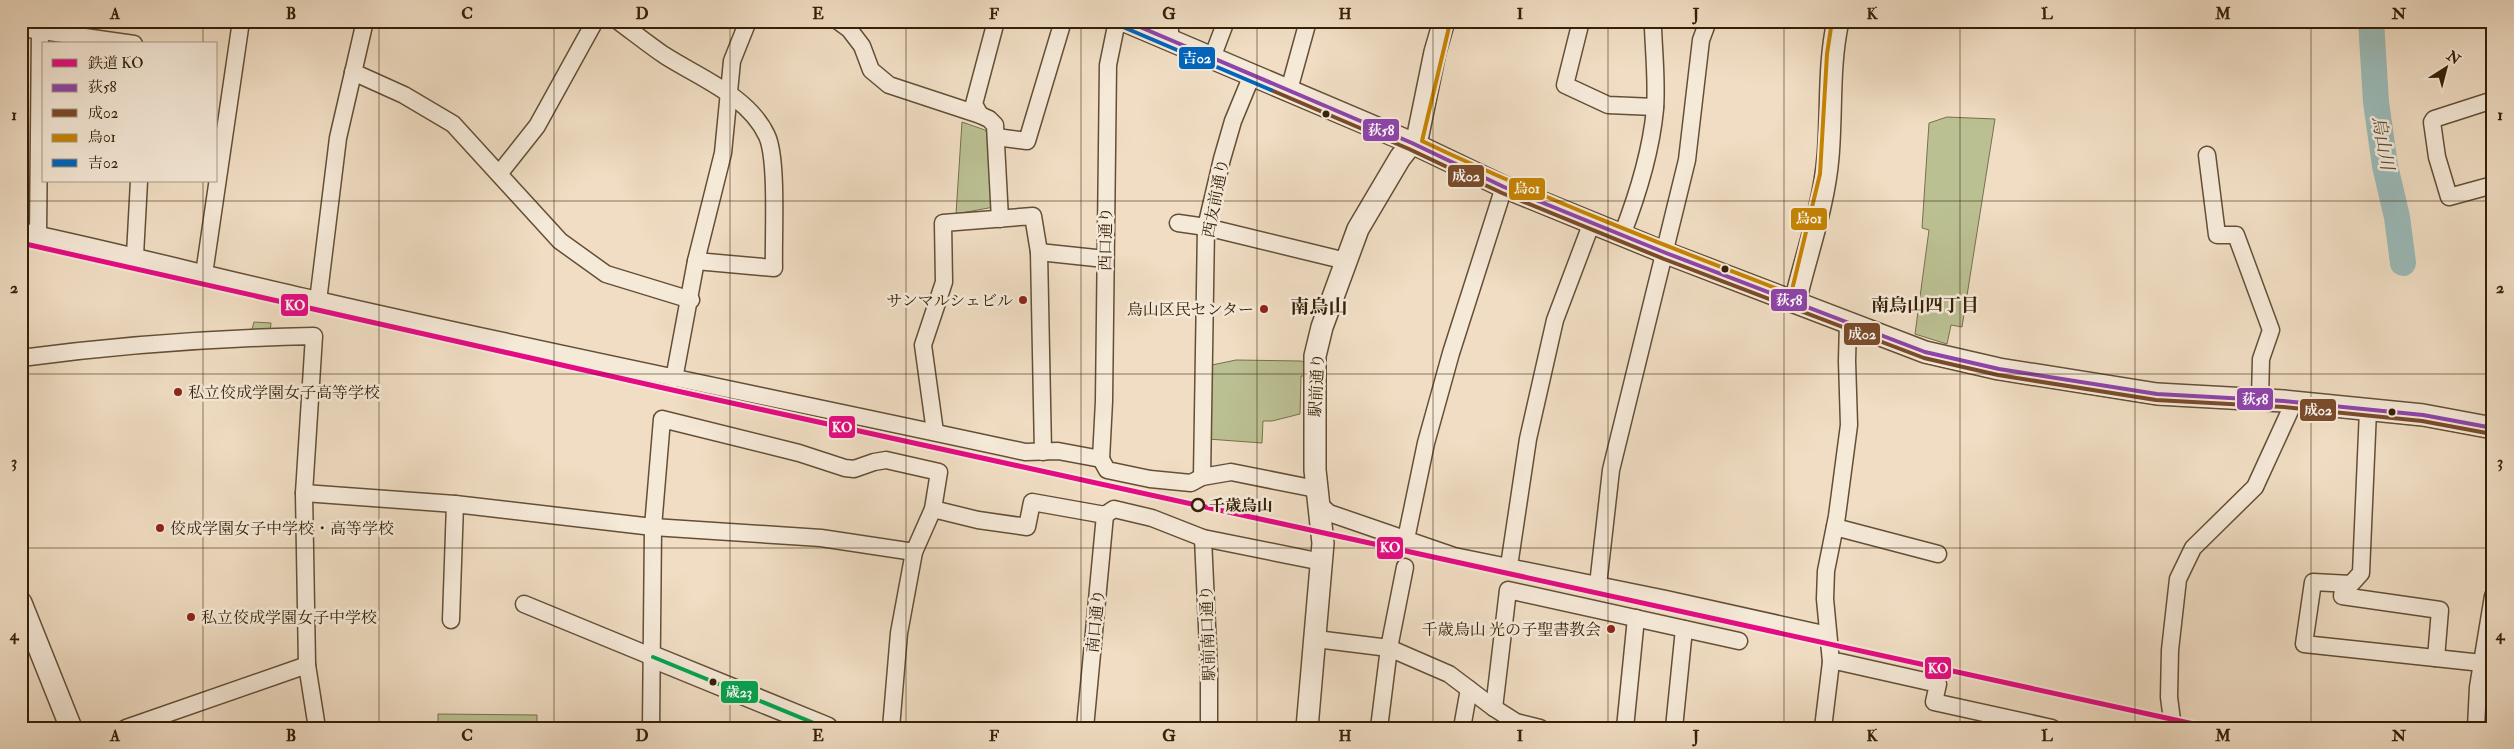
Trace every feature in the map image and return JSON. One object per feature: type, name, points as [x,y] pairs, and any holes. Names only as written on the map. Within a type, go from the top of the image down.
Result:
[{"type":"street","points":[[218,178],[241,21]]},
{"type":"street","points":[[318,300],[332,171],[365,21]]},
{"type":"street","points":[[498,174],[538,126],[595,21]]},
{"type":"street","points":[[618,21],[665,55],[729,92],[758,122],[767,136],[772,158],[774,268],[696,261]]},
{"type":"street","points":[[674,379],[696,261],[723,153],[732,61],[748,21]]},
{"type":"street","points":[[838,21],[849,29],[862,46],[872,70],[889,85],[980,115],[989,119],[995,125],[1000,219]]},
{"type":"street","points":[[980,115],[974,104],[996,21]]},
{"type":"street","points":[[996,137],[1027,141],[1063,21]]},
{"type":"street","name":"西口通り","points":[[1101,458],[1104,401],[1108,65],[1117,21]]},
{"type":"street","points":[[1125,21],[1170,31],[1212,58],[1412,143],[1504,187],[1666,253],[1925,352],[1998,370],[2157,394],[2260,398],[2423,415],[2493,428]]},
{"type":"street","points":[[1212,58],[1226,21]]},
{"type":"street","points":[[1289,90],[1308,21]]},
{"type":"street","name":"駅前通り","points":[[1322,562],[1323,543],[1317,494],[1315,356],[1322,327],[1358,229],[1400,158],[1418,135],[1435,52],[1444,21]]},
{"type":"street","points":[[1581,21],[1564,85],[1608,106],[1655,106]]},
{"type":"street","points":[[1622,235],[1637,196],[1652,131],[1655,106],[1653,28],[1655,21]]},
{"type":"street","points":[[1598,585],[1611,470],[1643,334],[1666,253],[1687,160],[1702,40],[1708,21]]},
{"type":"street","points":[[1795,302],[1828,160],[1832,47],[1838,21]]},
{"type":"street","points":[[21,28],[121,42]]},
{"type":"street","points":[[38,234],[40,30]]},
{"type":"street","points":[[353,72],[404,95],[453,124],[560,241],[606,274],[690,300]]},
{"type":"street","name":"西友前通り","points":[[1202,477],[1206,227],[1233,121],[1252,75]]},
{"type":"street","points":[[2493,100],[2434,119],[2432,122],[2437,158],[2449,197],[2493,184]]},
{"type":"street","points":[[2207,154],[2217,235],[2236,235],[2271,330],[2261,359],[2260,398]]},
{"type":"street","points":[[135,255],[139,182]]},
{"type":"street","points":[[204,274],[217,182]]},
{"type":"street","points":[[1406,539],[1426,443],[1451,353],[1504,187]]},
{"type":"street","points":[[935,432],[923,345],[944,282],[943,223],[1033,216],[1039,252],[1043,452]]},
{"type":"street","points":[[1509,566],[1528,439],[1556,320],[1592,222]]},
{"type":"street","points":[[1178,223],[1206,227],[1346,261]]},
{"type":"street","points":[[21,231],[135,255],[204,274],[674,379],[1025,452],[1058,451],[1101,458],[1108,470],[1150,479],[1191,483],[1202,477],[1231,472],[1317,494],[1321,506],[1329,513],[1454,556],[1509,566],[1828,635]]},
{"type":"street","points":[[1039,252],[1105,259]]},
{"type":"street","points":[[1823,728],[1831,662],[1825,599],[1826,571],[1835,528],[1849,425],[1846,361],[1848,322]]},
{"type":"street","points":[[21,358],[148,343],[226,338],[314,336],[304,493],[307,664],[317,728]]},
{"type":"street","points":[[2173,728],[2169,696],[2170,650],[2178,579],[2194,548],[2255,487],[2294,402]]},
{"type":"street","points":[[2368,410],[2361,572],[2350,584],[2313,582],[2304,644],[2482,663]]},
{"type":"street","points":[[651,728],[653,527],[662,419],[799,453],[845,468],[854,469],[886,460],[939,472],[934,509],[914,552],[899,633],[891,728]]},
{"type":"street","points":[[304,493],[455,504],[653,527],[821,538],[914,552]]},
{"type":"street","points":[[934,509],[978,520],[1027,527],[1032,502],[1105,515],[1114,509],[1152,518],[1203,538],[1322,562],[1307,728]]},
{"type":"street","points":[[451,620],[455,504]]},
{"type":"street","name":"南口通り","points":[[1085,728],[1105,515]]},
{"type":"street","points":[[1835,528],[1938,554]]},
{"type":"street","name":"駅前南口通り","points":[[1203,538],[1209,670],[1209,728]]},
{"type":"street","points":[[1379,728],[1389,648],[1405,567]]},
{"type":"street","points":[[2344,584],[2342,596],[2440,610],[2436,658]]},
{"type":"street","points":[[1494,708],[1508,590],[1739,641]]},
{"type":"street","points":[[2476,728],[2482,663],[2493,596]]},
{"type":"street","points":[[21,603],[71,728]]},
{"type":"street","points":[[524,604],[827,728]]},
{"type":"street","points":[[1625,728],[1636,618]]},
{"type":"street","points":[[1674,728],[1684,629]]},
{"type":"street","points":[[1316,639],[1389,648],[1449,674],[1515,725],[1540,728]]},
{"type":"street","points":[[1831,662],[1840,662],[1938,684],[1934,702],[2052,728]]},
{"type":"street","points":[[126,728],[307,664]]},
{"type":"street","points":[[1462,728],[1469,689]]},
{"type":"green space","points":[[1947,117],[1995,119],[1962,327],[1951,325],[1947,344],[1915,334],[1929,230],[1922,228],[1929,123]]},
{"type":"green space","points":[[962,122],[985,130],[992,138],[994,207],[956,214]]},
{"type":"green space","points":[[254,322],[271,323],[270,332],[251,333]]},
{"type":"green space","points":[[1236,360],[1301,361],[1310,365],[1305,376],[1301,376],[1300,414],[1272,421],[1263,421],[1262,443],[1208,439],[1212,365]]},
{"type":"green space","points":[[438,714],[537,715],[537,728],[438,728]]},
{"type":"waterway","name":"烏山川","points":[[2371,21],[2376,102],[2385,166],[2397,217],[2403,263]]},
{"type":"rail line","name":"KO","points":[[21,243],[668,389],[2212,728]]},
{"type":"transit line","name":"荻58","points":[[1126,21],[1412,143],[1504,187],[1666,253],[1925,352],[1999,369],[2157,394],[2284,401],[2423,415],[2493,428]]},
{"type":"transit line","name":"烏01","points":[[1450,23],[1422,141],[1559,202],[1791,294],[1820,174],[1827,54],[1832,21]]},
{"type":"transit line","name":"吉02","points":[[1123,27],[1271,90]]},
{"type":"transit line","name":"成02","points":[[1271,90],[1409,149],[1502,193],[1664,259],[1924,358],[1998,375],[2156,400],[2284,407],[2422,421],[2492,434]]},
{"type":"transit line","name":"歳23","points":[[653,657],[826,728]]},
{"type":"place","name":"サンマルシェビル","points":[[1023,300]]},
{"type":"place","name":"烏山区民センター","points":[[1264,309]]},
{"type":"place","name":"私立佼成学園女子高等学校","points":[[178,392]]},
{"type":"place","name":"千歳烏山","points":[[1198,505]]},
{"type":"place","name":"佼成学園女子中学校・高等学校","points":[[160,528]]},
{"type":"place","name":"私立佼成学園女子中学校","points":[[191,617]]},
{"type":"place","name":"千歳烏山 光の子聖書教会","points":[[1611,629]]},
{"type":"district","name":"南烏山四丁目","points":[[1925,305]]},
{"type":"district","name":"南烏山","points":[[1319,306]]}]
